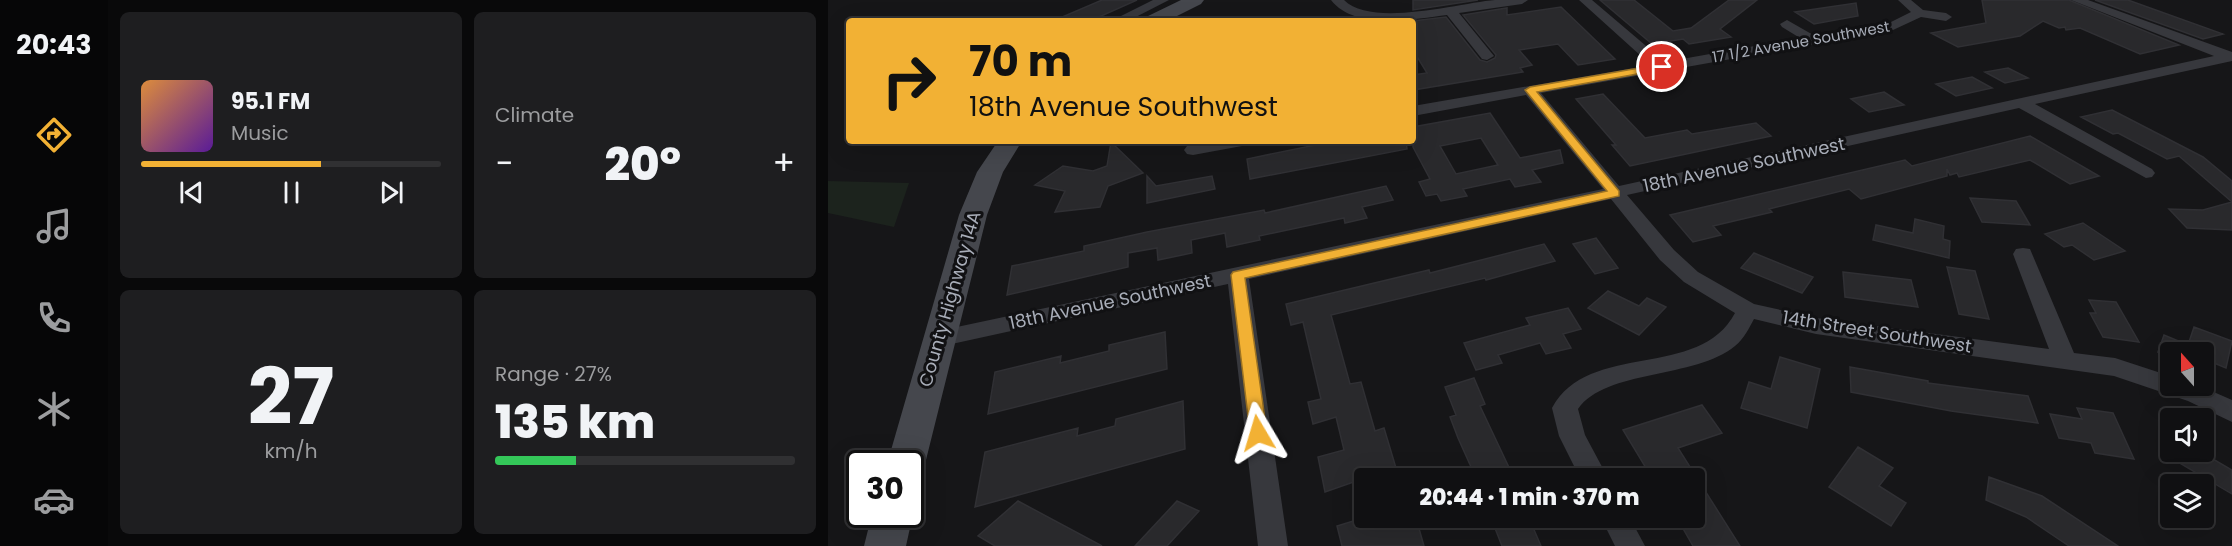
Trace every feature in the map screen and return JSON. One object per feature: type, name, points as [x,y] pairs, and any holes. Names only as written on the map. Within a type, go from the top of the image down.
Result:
[{"type":"main road","points":[[1159,18],[1195,0]]},
{"type":"main road","name":"County Highway 14A","points":[[910,450],[973,215],[990,172],[1008,144]]},
{"type":"main road","points":[[885,546],[890,528]]},
{"type":"street","points":[[1124,18],[1163,0]]},
{"type":"street","points":[[1337,0],[1344,7],[1371,16],[1404,17],[1522,0]]},
{"type":"street","points":[[1585,0],[1662,67]]},
{"type":"street","name":"17 1/2 Avenue Southwest","points":[[1416,110],[1893,26],[1919,13],[1904,0]]},
{"type":"street","points":[[2077,0],[2232,57]]},
{"type":"street","points":[[1450,10],[1487,56]]},
{"type":"street","points":[[1919,13],[1946,17]]},
{"type":"street","points":[[1787,24],[1812,40]]},
{"type":"street","name":"18th Avenue Southwest","points":[[938,339],[2232,57]]},
{"type":"street","name":"14th Street Southwest","points":[[1530,90],[1667,255],[1691,277],[1747,310],[1816,326],[2064,358],[2115,367],[2160,381]]},
{"type":"street","points":[[2022,103],[2146,173]]},
{"type":"street","points":[[1193,150],[1226,144]]},
{"type":"street","points":[[2023,254],[2064,358]]},
{"type":"street","points":[[1238,275],[1273,546]]},
{"type":"street","points":[[1589,468],[1572,436],[1565,408],[1577,392],[1600,381],[1702,352],[1724,343],[1738,329],[1747,310]]},
{"type":"street","name":"14th Street Southwest","points":[[2201,396],[2232,412]]},
{"type":"street","points":[[1620,528],[1630,546]]},
{"type":"shaded area","points":[[828,181],[909,183],[894,227],[828,213]]},
{"type":"building","points":[[1102,0],[1137,0],[1097,18],[1060,18]]},
{"type":"building","points":[[1413,0],[1478,0],[1413,10]]},
{"type":"building","points":[[1600,0],[1634,0],[1673,31],[1691,28],[1729,0],[1757,0],[1720,29],[1731,37],[1689,44],[1683,39],[1652,44]]},
{"type":"building","points":[[1982,0],[2069,0],[2179,45],[2140,54],[2080,28],[2066,30],[2065,27],[2059,28],[2043,21],[2020,36],[1958,47],[1931,33],[1986,23]]},
{"type":"building","points":[[2095,0],[2128,0],[2223,34],[2203,39]]},
{"type":"building","points":[[1856,3],[1858,16],[1814,24],[1795,12]]},
{"type":"building","points":[[1561,7],[1615,59],[1578,65],[1558,44],[1519,50],[1532,65],[1520,68],[1523,72],[1416,90],[1416,75],[1427,73],[1416,55],[1416,21],[1446,17],[1480,60],[1487,62],[1496,55],[1463,15],[1507,8],[1507,15]]},
{"type":"building","points":[[2008,68],[2028,78],[2005,83],[1985,72]]},
{"type":"building","points":[[1972,77],[1992,88],[1956,96],[1936,84]]},
{"type":"building","points":[[1884,92],[1904,105],[1869,112],[1851,99]]},
{"type":"building","points":[[1603,94],[1645,138],[1687,130],[1692,134],[1756,123],[1771,136],[1630,166],[1612,145],[1616,145],[1576,99]]},
{"type":"building","points":[[2112,110],[2203,157],[2232,181],[2232,202],[2179,156],[2167,159],[2118,133],[2113,134],[2081,117]]},
{"type":"building","points":[[1490,113],[1520,158],[1560,150],[1563,163],[1532,170],[1541,182],[1515,187],[1510,179],[1463,189],[1467,196],[1441,201],[1437,194],[1426,196],[1419,182],[1430,179],[1413,144],[1416,144],[1416,126]],"holes":[[[1481,138],[1498,165],[1456,174],[1440,146]]]},
{"type":"building","points":[[2030,136],[2099,176],[2070,184],[2030,160],[1959,177],[1957,173],[1950,175],[1947,169],[1947,176],[1861,199],[1849,189],[1769,209],[1772,212],[1713,226],[1721,235],[1693,242],[1670,215],[1905,160],[1912,166]]},
{"type":"building","points":[[1111,144],[1113,144],[1143,173],[1108,186],[1100,207],[1055,212],[1065,191],[1035,185],[1063,166],[1093,171],[1107,166]]},
{"type":"building","points":[[1320,144],[1406,144],[1407,149],[1250,179],[1247,159]]},
{"type":"building","points":[[1147,176],[1156,186],[1212,176],[1215,189],[1147,203]]},
{"type":"building","points":[[1386,186],[1393,200],[1362,207],[1367,218],[1345,223],[1344,218],[1259,236],[1260,240],[1227,247],[1225,233],[1191,240],[1192,253],[1158,260],[1157,248],[1128,253],[1128,267],[1007,295],[1012,266],[1084,251],[1084,246],[1147,232],[1264,210],[1265,213]]},
{"type":"building","points":[[1970,198],[2016,201],[2030,225],[1982,222]]},
{"type":"building","points":[[2232,202],[2232,230],[2187,228],[2169,209],[2203,210]]},
{"type":"building","points":[[1915,219],[1944,226],[1943,239],[1950,241],[1949,258],[1873,240],[1876,225],[1913,233]]},
{"type":"building","points":[[2083,223],[2125,251],[2094,260],[2072,245],[2064,247],[2045,234]]},
{"type":"building","points":[[1596,238],[1618,268],[1595,274],[1573,244]]},
{"type":"building","points":[[1544,244],[1555,261],[1486,280],[1485,278],[1331,315],[1350,384],[1361,382],[1375,431],[1384,428],[1396,468],[1354,468],[1354,482],[1325,492],[1318,457],[1344,450],[1336,417],[1313,424],[1308,402],[1321,399],[1303,322],[1291,325],[1286,304],[1429,270],[1430,273]]},
{"type":"building","points":[[1754,253],[1813,277],[1802,293],[1741,268]]},
{"type":"building","points":[[1947,267],[1975,271],[1989,319],[1959,314]]},
{"type":"building","points":[[1843,272],[1911,280],[1918,307],[1845,297]]},
{"type":"building","points":[[1608,291],[1639,306],[1647,298],[1666,307],[1639,335],[1588,308]]},
{"type":"building","points":[[2089,300],[2116,302],[2139,342],[2103,337],[2090,313],[2096,313]]},
{"type":"building","points":[[1568,308],[1581,329],[1563,334],[1571,348],[1546,354],[1540,343],[1498,355],[1502,363],[1476,370],[1464,343],[1530,325],[1526,318]]},
{"type":"building","points":[[2194,327],[2232,341],[2226,368],[2214,363],[2214,342],[2189,342]]},
{"type":"building","points":[[1165,332],[1167,369],[988,414],[995,372],[1061,356],[1060,363],[1109,351],[1109,345]]},
{"type":"building","points":[[2164,335],[2181,342],[2162,342]]},
{"type":"building","points":[[1780,357],[1820,369],[1807,428],[1741,408],[1749,382],[1771,389]]},
{"type":"building","points":[[1850,367],[1928,381],[1928,383],[2028,396],[2038,423],[1951,411],[1851,392]]},
{"type":"building","points":[[1474,378],[1485,404],[1480,406],[1509,468],[1472,468],[1450,417],[1456,415],[1445,387]]},
{"type":"building","points":[[1183,401],[1185,449],[975,507],[985,452],[1078,428],[1077,436],[1115,426],[1116,419]]},
{"type":"building","points":[[1702,405],[1722,433],[1678,448],[1691,468],[1646,468],[1623,430]]},
{"type":"building","points":[[2077,408],[2113,413],[2134,459],[2095,453],[2091,443],[2059,438],[2050,414],[2082,419]]},
{"type":"building","points":[[1858,447],[1893,468],[1879,486],[1906,503],[1891,526],[1829,487]]},
{"type":"building","points":[[2214,460],[2232,470],[2232,494],[2214,483],[2214,474],[2198,474],[2178,462],[2214,462]]},
{"type":"building","points":[[1989,477],[2042,496],[2118,546],[2069,546],[2026,517],[1986,500]]},
{"type":"building","points":[[1705,491],[1740,546],[1693,546],[1683,528],[1705,528]]},
{"type":"building","points":[[1018,501],[1102,546],[995,546],[978,536]]},
{"type":"building","points":[[1177,501],[1199,511],[1167,546],[1135,546]]},
{"type":"building","points":[[1354,521],[1354,528],[1419,528],[1424,546],[1342,546],[1337,526]]},
{"type":"building","points":[[1495,528],[1533,528],[1541,546],[1502,546]]},
{"type":"route","points":[[1258,433],[1238,275],[1615,193],[1530,90],[1662,67]]}]
